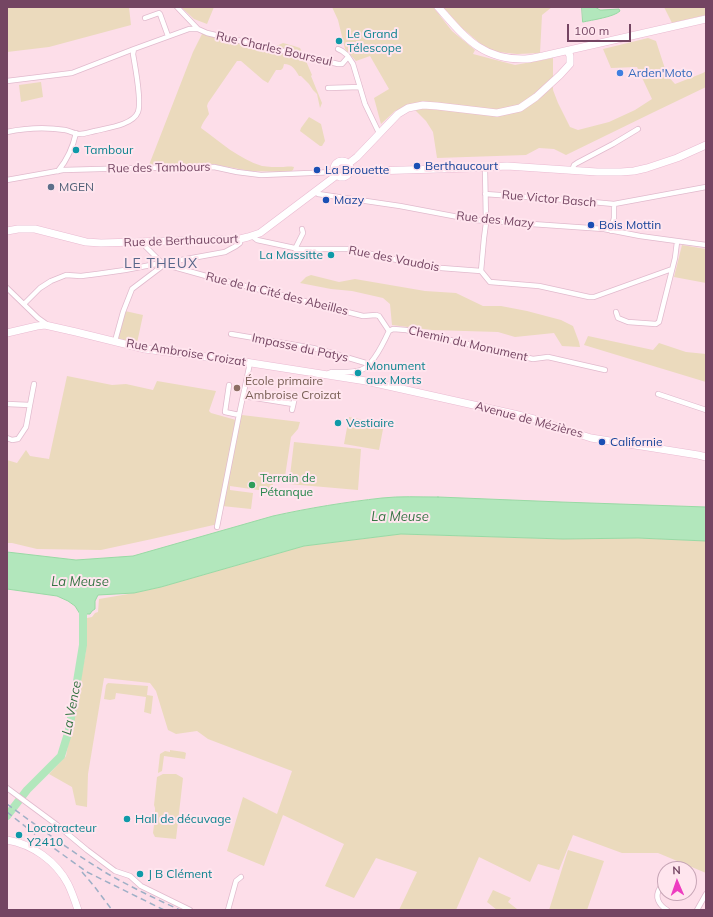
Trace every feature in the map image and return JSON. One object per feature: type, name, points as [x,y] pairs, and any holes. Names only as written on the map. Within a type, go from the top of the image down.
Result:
[{"type":"main road","points":[[438,7],[463,35],[481,49],[494,55],[525,59],[568,51],[706,19]]},
{"type":"main road","points":[[568,51],[570,56],[570,64],[536,97],[520,108],[497,113],[437,106],[408,108],[398,114],[357,157],[349,167],[347,175],[342,176],[336,173],[335,167],[337,163],[344,161],[349,167],[363,171],[484,168],[507,166],[597,172],[634,171],[677,158],[706,145]]},
{"type":"main road","points":[[357,157],[358,163],[363,171]]},
{"type":"main road","name":"Rue de Berthaucourt","points":[[7,231],[18,229],[35,229],[86,242],[108,243],[240,239],[260,233],[315,192],[336,173]]},
{"type":"main road","points":[[7,332],[45,325]]},
{"type":"main road","name":"Rue Ambroise Croizat","points":[[45,325],[145,349],[328,375]]},
{"type":"main road","name":"Avenue de Mézières","points":[[328,375],[366,381],[514,414],[591,438],[706,457]]},
{"type":"main road","points":[[7,840],[18,842],[33,848],[53,864],[66,880],[78,910]]},
{"type":"street","points":[[177,7],[198,29]]},
{"type":"street","points":[[145,18],[159,13],[168,36]]},
{"type":"street","points":[[7,81],[72,73],[134,51],[168,36],[189,29],[198,29]]},
{"type":"street","name":"Rue Charles Bourseul","points":[[198,29],[207,33],[338,64],[342,64],[348,57]]},
{"type":"street","name":"Rue Charles Bourseul","points":[[338,49],[342,50],[353,64],[365,104],[379,133]]},
{"type":"street","points":[[7,132],[32,128],[67,130],[81,134],[131,120],[137,115],[140,101],[134,51]]},
{"type":"street","points":[[328,88],[360,87]]},
{"type":"street","points":[[572,171],[574,165],[577,163],[638,129]]},
{"type":"street","points":[[58,171],[66,160],[74,144],[76,133]]},
{"type":"street","points":[[66,160],[70,170]]},
{"type":"street","name":"Rue des Tambours","points":[[7,180],[70,170],[214,167],[261,175],[336,173]]},
{"type":"street","points":[[484,168],[486,221],[481,271],[490,282],[540,286],[594,298],[672,269]]},
{"type":"street","name":"Rue Victor Basch","points":[[485,194],[614,204],[706,187]]},
{"type":"street","name":"Rue des Mazy","points":[[315,192],[332,197],[400,206],[474,220],[580,227],[706,245]]},
{"type":"street","name":"Rue Victor Basch","points":[[611,231],[614,218],[614,204]]},
{"type":"street","points":[[295,249],[303,233],[302,229]]},
{"type":"street","name":"Rue des Vaudois","points":[[252,236],[257,240],[295,249],[349,249],[428,267],[481,271]]},
{"type":"street","points":[[24,304],[40,288],[51,281],[66,275],[81,276],[125,270],[225,252],[240,243],[240,239]]},
{"type":"street","name":"Rue de la Cité des Abeilles","points":[[144,242],[144,246],[163,264],[363,316],[376,315],[379,316],[389,331]]},
{"type":"street","points":[[616,312],[618,318],[623,321],[656,324],[659,322],[675,258],[677,242]]},
{"type":"street","points":[[115,341],[123,312],[132,289],[163,264]]},
{"type":"street","points":[[7,288],[45,323],[45,325]]},
{"type":"street","name":"Chemin du Monument","points":[[389,331],[393,329],[406,330],[533,359],[548,358],[605,370]]},
{"type":"street","points":[[328,375],[332,372],[362,370],[369,364],[385,340],[389,331]]},
{"type":"street","name":"Impasse du Patys","points":[[231,334],[313,348],[369,364]]},
{"type":"street","points":[[217,527],[250,363]]},
{"type":"street","points":[[7,438],[12,440],[18,439],[26,427],[34,384]]},
{"type":"street","points":[[229,385],[225,412],[239,415]]},
{"type":"street","points":[[658,394],[706,410]]},
{"type":"street","points":[[243,396],[294,404]]},
{"type":"street","points":[[292,410],[295,397]]},
{"type":"street","points":[[7,404],[30,404]]},
{"type":"street","points":[[7,788],[115,871],[128,875],[141,886],[190,910]]},
{"type":"street","points":[[228,910],[236,881],[241,877]]},
{"type":"street","points":[[697,910],[706,894]]},
{"type":"street","points":[[658,901],[662,907],[667,910]]},
{"type":"shaded area","points":[[7,7],[129,7],[131,25],[49,47],[7,52]]},
{"type":"shaded area","points":[[181,7],[214,7],[207,24],[194,19]]},
{"type":"shaded area","points":[[332,7],[433,7],[452,31],[475,50],[473,54],[515,65],[553,58],[553,90],[570,127],[578,130],[609,122],[635,110],[652,99],[637,67],[611,68],[603,49],[648,38],[656,41],[667,75],[675,84],[706,71],[706,87],[566,155],[554,149],[539,148],[526,155],[437,158],[433,132],[426,121],[410,105],[395,111],[381,124],[374,98],[389,89],[370,56],[356,61],[345,49],[338,20]]},
{"type":"shaded area","points":[[443,7],[552,7],[542,15],[540,53],[517,54],[489,51],[462,28]]},
{"type":"shaded area","points":[[664,7],[706,7],[706,15],[672,23]]},
{"type":"shaded area","points":[[202,34],[270,49],[283,43],[300,48],[322,103],[320,108],[317,94],[291,66],[284,64],[281,70],[276,70],[268,83],[241,61],[237,61],[208,103],[207,106],[209,114],[201,128],[230,150],[245,159],[262,166],[294,167],[290,172],[250,171],[212,164],[149,165],[193,52]]},
{"type":"shaded area","points":[[41,82],[43,97],[21,102],[19,85]]},
{"type":"shaded area","points":[[309,117],[321,124],[325,141],[322,146],[300,131]]},
{"type":"shaded area","points":[[682,245],[706,249],[706,283],[674,277]]},
{"type":"shaded area","points":[[311,275],[339,282],[355,279],[425,291],[456,293],[483,306],[501,306],[561,320],[573,326],[580,347],[562,346],[554,333],[515,337],[498,332],[432,330],[392,325],[390,304],[383,298],[352,291],[331,289],[300,283],[306,277]]},
{"type":"shaded area","points":[[125,311],[143,315],[137,343],[118,339]]},
{"type":"shaded area","points":[[588,336],[653,350],[659,343],[686,352],[706,354],[706,382],[584,345]]},
{"type":"shaded area","points":[[67,376],[112,385],[126,384],[153,390],[157,381],[216,391],[209,411],[211,413],[236,420],[242,415],[300,422],[298,429],[291,437],[284,483],[273,483],[272,492],[230,486],[230,490],[253,493],[251,509],[222,506],[218,524],[152,539],[101,550],[37,549],[7,543],[7,460],[17,463],[26,450],[30,456],[49,459]]},
{"type":"shaded area","points":[[349,417],[384,424],[379,450],[344,444]]},
{"type":"shaded area","points":[[294,442],[361,449],[358,490],[289,484]]},
{"type":"shaded area","points":[[401,534],[563,539],[638,538],[706,541],[706,873],[697,869],[697,861],[677,861],[658,853],[622,853],[573,835],[559,870],[538,864],[530,882],[479,857],[456,910],[399,910],[417,872],[376,858],[354,898],[325,886],[344,844],[283,815],[264,866],[227,851],[243,797],[277,814],[292,771],[208,739],[197,731],[176,734],[168,730],[156,691],[150,683],[104,678],[88,774],[87,807],[76,805],[72,787],[49,774],[66,756],[86,651],[87,618],[92,617],[98,612],[99,599],[161,587],[304,546]]},
{"type":"shaded area","points":[[108,683],[148,686],[147,695],[153,696],[151,714],[144,712],[146,697],[116,693],[115,699],[104,699],[106,685]]},
{"type":"shaded area","points":[[170,750],[186,753],[185,759],[164,756],[162,771],[158,773],[160,754],[165,751],[170,752]]},
{"type":"shaded area","points":[[163,774],[176,774],[183,778],[176,839],[155,837],[153,833],[154,825],[152,825],[153,814],[155,814],[154,805],[157,777]]},
{"type":"shaded area","points":[[568,850],[604,861],[587,910],[549,910]]},
{"type":"shaded area","points":[[493,890],[511,898],[508,902],[517,909],[497,910],[487,902]]},
{"type":"water","points":[[582,7],[595,7],[600,10],[619,9],[620,11],[608,17],[583,22]]},
{"type":"water","name":"La Meuse","points":[[438,497],[706,507],[706,541],[638,538],[563,539],[401,534],[304,546],[161,587],[134,593],[98,595],[95,601],[95,609],[90,614],[80,614],[75,606],[57,596],[7,589],[7,552],[76,560],[133,556],[273,516],[300,510],[382,498]]},
{"type":"waterway","name":"La Vence","points":[[7,816],[27,790],[61,756],[69,730],[83,645],[83,604]]},
{"type":"railway","points":[[7,804],[69,849],[108,874],[180,910]]},
{"type":"railway","points":[[7,812],[87,872],[164,910]]},
{"type":"railway","points":[[82,872],[112,910]]},
{"type":"place","name":"Le Grand Télescope","points":[[339,41]]},
{"type":"place","name":"Arden'Moto","points":[[620,73]]},
{"type":"place","name":"Tambour","points":[[76,150]]},
{"type":"place","name":"Berthaucourt","points":[[417,166]]},
{"type":"place","name":"La Brouette","points":[[317,170]]},
{"type":"place","name":"MGEN","points":[[51,187]]},
{"type":"place","name":"Mazy","points":[[326,200]]},
{"type":"place","name":"Bois Mottin","points":[[591,225]]},
{"type":"place","name":"La Massitte","points":[[331,255]]},
{"type":"place","name":"Monument aux Morts","points":[[358,373]]},
{"type":"place","name":"École primaire Ambroise Croizat","points":[[237,388]]},
{"type":"place","name":"Vestiaire","points":[[338,423]]},
{"type":"place","name":"Californie","points":[[602,442]]},
{"type":"place","name":"Terrain de Pétanque","points":[[252,485]]},
{"type":"place","name":"Hall de décuvage","points":[[127,819]]},
{"type":"place","name":"Locotracteur Y2410","points":[[19,835]]},
{"type":"place","name":"J B Clément","points":[[140,874]]},
{"type":"district","name":"LE THEUX","points":[[161,264]]}]
